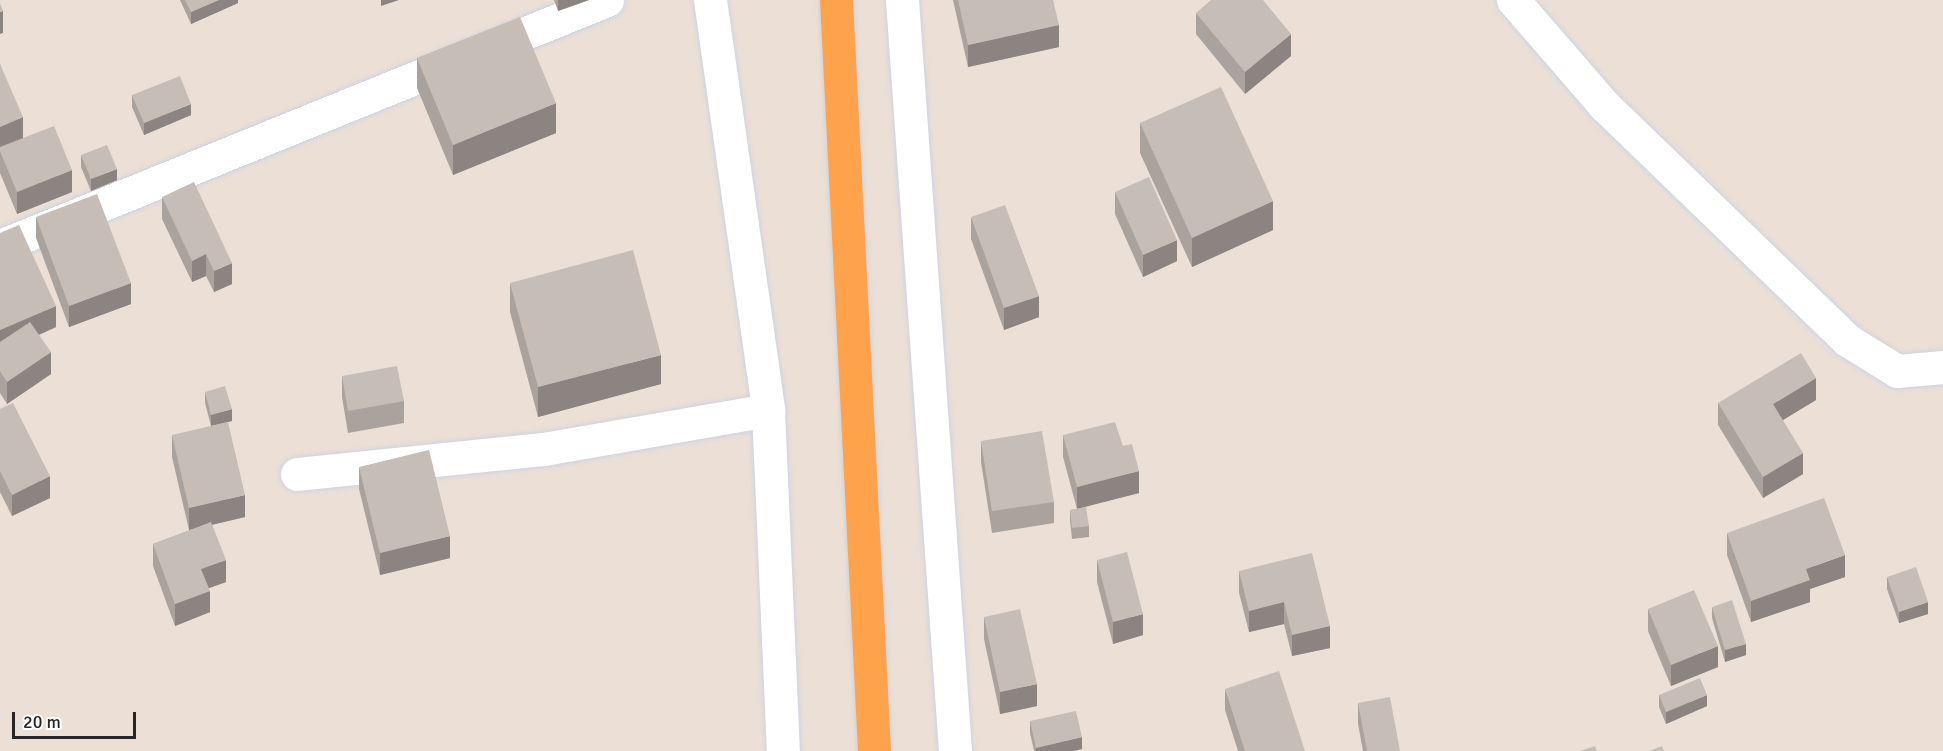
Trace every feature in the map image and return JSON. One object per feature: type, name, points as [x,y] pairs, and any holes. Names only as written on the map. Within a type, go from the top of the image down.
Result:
[{"type":"highway","points":[[836,0],[874,751]]},
{"type":"street","points":[[0,246],[607,0]]},
{"type":"street","points":[[710,0],[768,410],[783,751]]},
{"type":"street","points":[[902,0],[955,751]]},
{"type":"street","points":[[1513,0],[1604,105],[1847,340],[1896,371],[1943,367]]},
{"type":"street","points":[[297,474],[544,449],[768,410]]},
{"type":"building","points":[[185,0],[219,0],[191,12]]},
{"type":"building","points":[[958,0],[1053,0],[1059,25],[968,45]]},
{"type":"building","points":[[1211,0],[1263,0],[1291,34],[1245,72],[1196,13]]},
{"type":"building","points":[[520,17],[556,103],[453,145],[417,58]]},
{"type":"building","points":[[0,64],[23,117],[0,127]]},
{"type":"building","points":[[180,76],[191,104],[144,123],[132,95]]},
{"type":"building","points":[[1221,87],[1273,201],[1192,238],[1140,123]]},
{"type":"building","points":[[54,126],[72,170],[17,192],[0,147]]},
{"type":"building","points":[[107,145],[117,169],[91,179],[81,155]]},
{"type":"building","points":[[1149,177],[1177,240],[1143,255],[1115,192]]},
{"type":"building","points":[[194,182],[232,263],[214,271],[206,254],[192,261],[162,197]]},
{"type":"building","points":[[97,194],[131,283],[69,306],[36,217]]},
{"type":"building","points":[[1005,205],[1039,296],[1004,308],[971,217]]},
{"type":"building","points":[[19,225],[56,306],[0,330],[0,233]]},
{"type":"building","points":[[633,250],[661,355],[538,387],[510,283]]},
{"type":"building","points":[[30,322],[51,352],[7,382],[0,371],[0,342]]},
{"type":"building","points":[[1801,353],[1816,378],[1773,404],[1803,453],[1763,477],[1718,403]]},
{"type":"building","points":[[397,366],[404,401],[348,411],[342,376]]},
{"type":"building","points":[[225,386],[232,409],[211,415],[205,392]]},
{"type":"building","points":[[13,403],[50,476],[12,495],[0,471],[0,409]]},
{"type":"building","points":[[228,422],[245,495],[189,508],[172,435]]},
{"type":"building","points":[[1115,422],[1123,446],[1132,444],[1139,471],[1077,487],[1063,435]]},
{"type":"building","points":[[1042,431],[1054,502],[992,511],[981,441]]},
{"type":"building","points":[[429,450],[450,536],[380,553],[359,467]]},
{"type":"building","points":[[1824,498],[1845,555],[1806,569],[1810,580],[1751,601],[1727,533]]},
{"type":"building","points":[[1086,507],[1089,526],[1072,528],[1070,510]]},
{"type":"building","points":[[211,522],[226,560],[201,569],[210,591],[175,604],[153,544]]},
{"type":"building","points":[[1127,552],[1143,614],[1113,622],[1097,560]]},
{"type":"building","points":[[1312,553],[1330,626],[1292,635],[1284,602],[1249,611],[1239,571]]},
{"type":"building","points":[[1916,567],[1928,602],[1899,612],[1887,577]]},
{"type":"building","points":[[1694,590],[1718,646],[1671,665],[1648,609]]},
{"type":"building","points":[[1732,600],[1746,644],[1725,650],[1712,607]]},
{"type":"building","points":[[1020,609],[1037,684],[1000,692],[984,617]]},
{"type":"building","points":[[1279,671],[1305,751],[1245,751],[1225,689]]},
{"type":"building","points":[[1700,678],[1707,695],[1666,712],[1659,695]]},
{"type":"building","points":[[1390,697],[1400,751],[1367,751],[1358,703]]},
{"type":"building","points":[[1076,711],[1082,737],[1036,748],[1030,721]]},
{"type":"building","points":[[1595,746],[1597,751],[1580,751]]},
{"type":"building","points":[[1662,746],[1664,751],[1649,751]]}]
